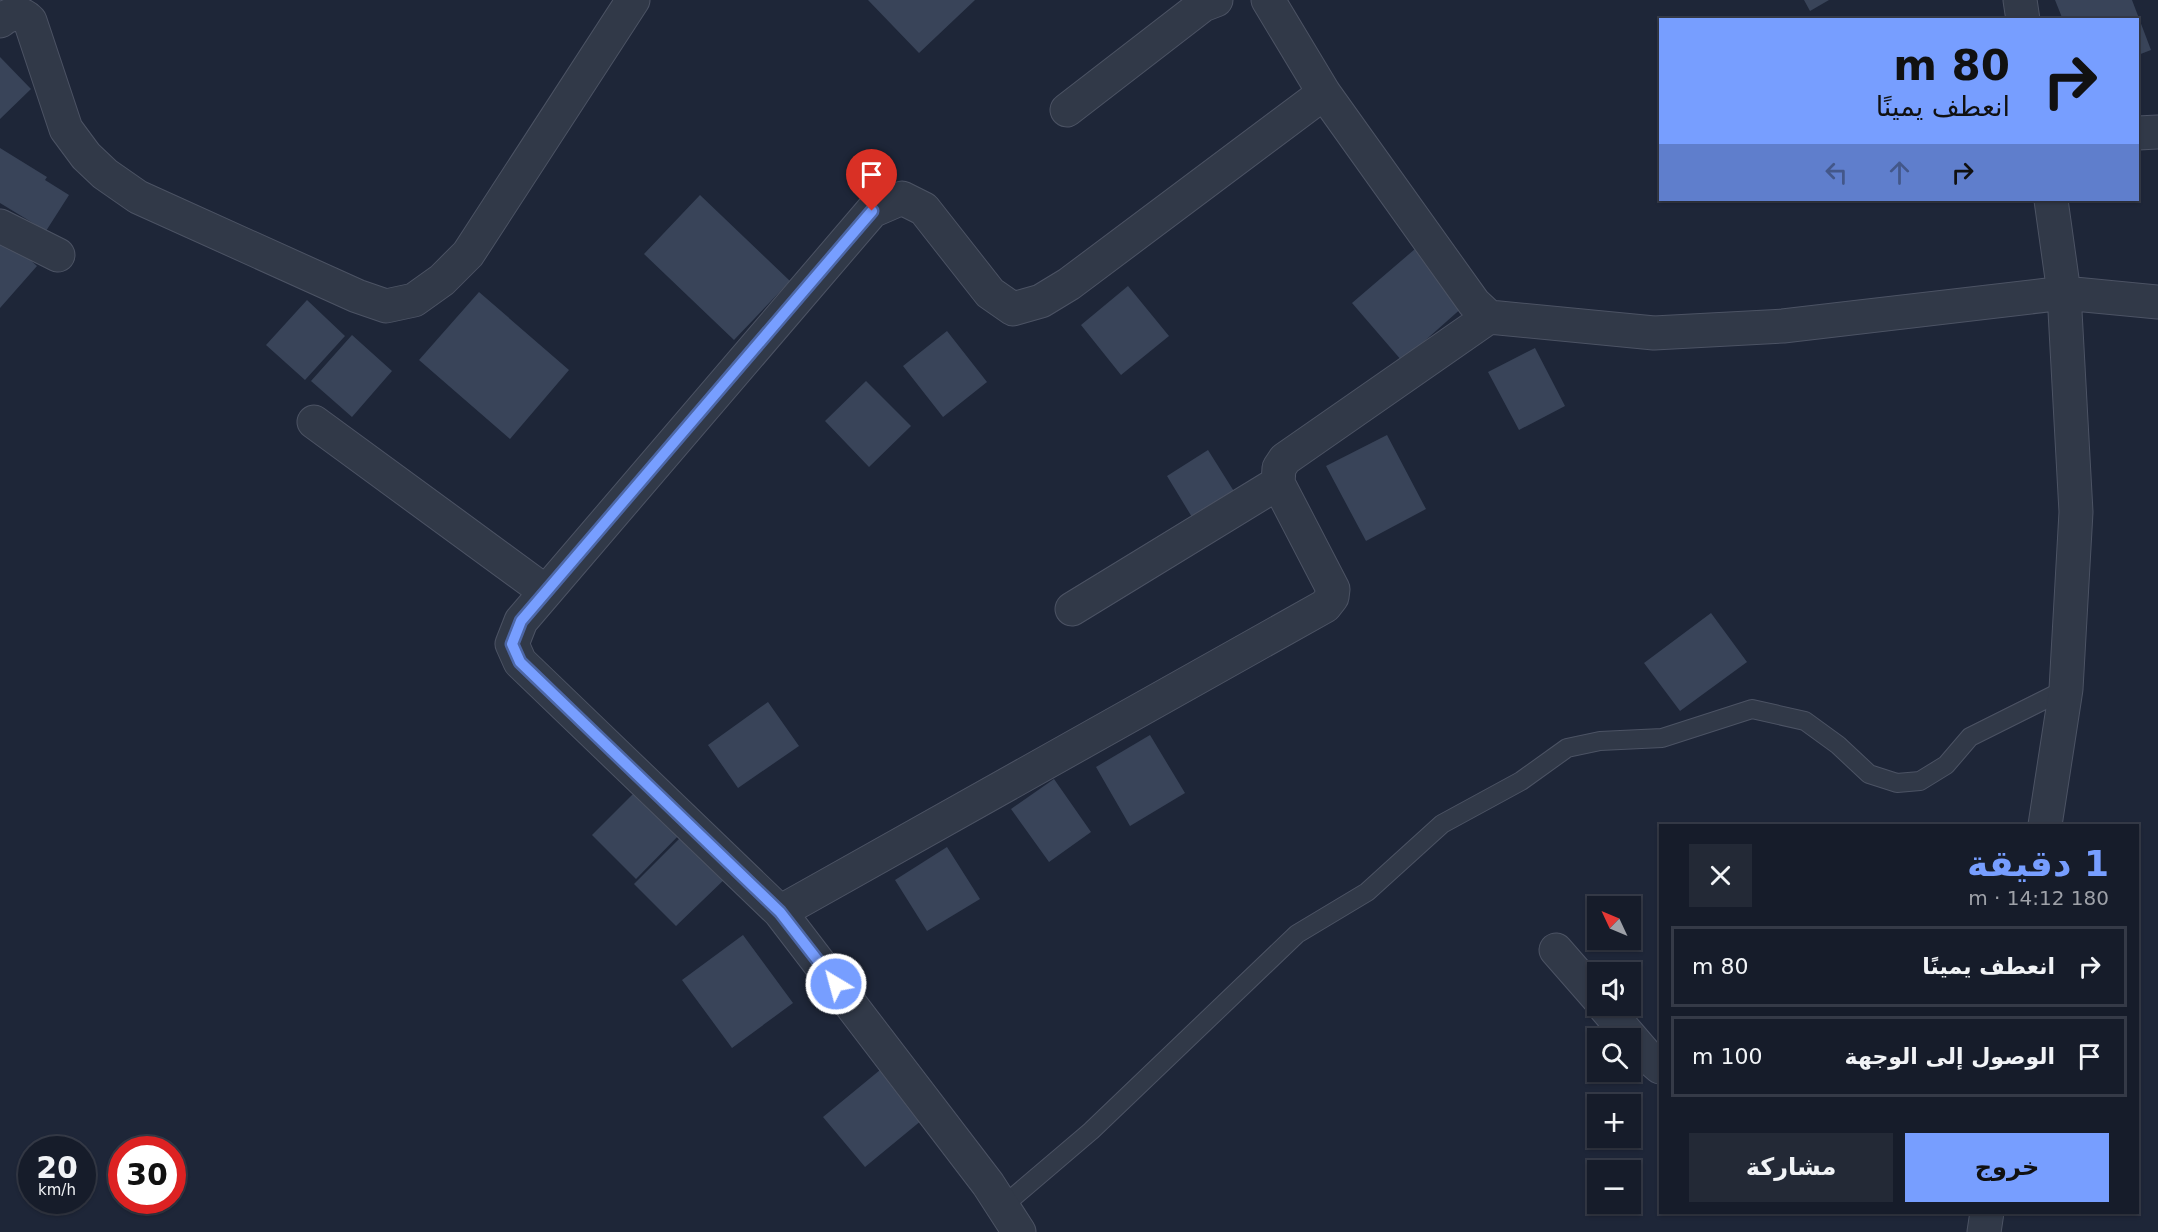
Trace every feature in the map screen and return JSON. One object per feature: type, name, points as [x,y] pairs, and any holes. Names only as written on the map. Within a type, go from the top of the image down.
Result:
[{"type":"street","points":[[15,12],[26,16],[30,21],[66,129],[86,156],[105,174],[138,197],[357,296],[386,306],[414,300],[442,280],[468,254],[633,0]]},
{"type":"street","points":[[1067,110],[1203,5],[1216,0]]},
{"type":"street","points":[[1268,0],[1324,93],[1474,303],[1489,317],[1654,333],[1783,326],[2064,293],[2158,302]]},
{"type":"street","points":[[2020,0],[2023,18]]},
{"type":"street","points":[[1011,1219],[981,1175],[780,912],[520,662],[512,644],[521,621],[872,211],[902,198],[924,209],[990,293],[1013,309],[1041,301],[1069,284],[1324,93]]},
{"type":"street","points":[[2139,133],[2158,132]]},
{"type":"street","points":[[2044,824],[2066,689],[2076,512],[2064,293],[2051,201]]},
{"type":"street","points":[[0,225],[58,255]]},
{"type":"street","points":[[780,912],[1325,606],[1332,597],[1333,589],[1278,483],[1279,468],[1285,459],[1489,317]]},
{"type":"street","points":[[314,422],[546,592]]},
{"type":"street","points":[[1072,609],[1278,483]]},
{"type":"street","points":[[1556,950],[1587,985]]},
{"type":"street","points":[[1613,1016],[1659,1066]]},
{"type":"lane","points":[[1011,1219],[1091,1131],[1297,934],[1367,892],[1442,824],[1521,781],[1567,748],[1600,741],[1662,738],[1752,709],[1805,721],[1838,745],[1869,774],[1897,783],[1920,782],[1946,765],[1970,736],[2066,689]]},
{"type":"building","points":[[868,0],[975,0],[919,53]]},
{"type":"building","points":[[1804,0],[1829,0],[1810,11]]},
{"type":"building","points":[[2055,0],[2132,0],[2139,18],[2062,18]]},
{"type":"building","points":[[2139,18],[2151,50],[2139,55]]},
{"type":"building","points":[[0,57],[31,89],[0,119]]},
{"type":"building","points":[[0,148],[47,177],[45,180],[69,195],[46,231],[0,203]]},
{"type":"building","points":[[700,195],[790,281],[734,340],[644,254]]},
{"type":"building","points":[[0,233],[37,266],[0,308]]},
{"type":"building","points":[[1415,249],[1464,306],[1402,361],[1352,303]]},
{"type":"building","points":[[1128,286],[1169,336],[1121,375],[1081,325]]},
{"type":"building","points":[[479,292],[569,370],[510,439],[419,360]]},
{"type":"building","points":[[307,300],[345,336],[305,380],[266,345]]},
{"type":"building","points":[[947,331],[987,382],[943,417],[903,366]]},
{"type":"building","points":[[352,335],[392,371],[352,417],[311,381]]},
{"type":"building","points":[[1535,348],[1565,406],[1519,430],[1488,372]]},
{"type":"building","points":[[866,381],[911,426],[869,467],[825,421]]},
{"type":"building","points":[[1387,435],[1426,509],[1366,541],[1326,466]]},
{"type":"building","points":[[1208,450],[1240,501],[1198,527],[1167,476]]},
{"type":"building","points":[[1711,613],[1747,662],[1680,711],[1644,663]]},
{"type":"building","points":[[768,702],[799,746],[738,788],[708,745]]},
{"type":"building","points":[[1150,735],[1185,793],[1130,826],[1096,767]]},
{"type":"building","points":[[1054,779],[1091,832],[1049,862],[1011,809]]},
{"type":"building","points":[[639,788],[683,831],[636,879],[592,835]]},
{"type":"building","points":[[686,832],[729,875],[676,926],[634,884]]},
{"type":"building","points":[[947,847],[980,899],[927,931],[895,880]]},
{"type":"building","points":[[743,935],[793,1003],[732,1048],[682,980]]},
{"type":"building","points":[[880,1070],[922,1120],[865,1167],[823,1117]]},
{"type":"route","points":[[836,984],[780,912],[520,662],[512,644],[521,621],[872,211]]}]
